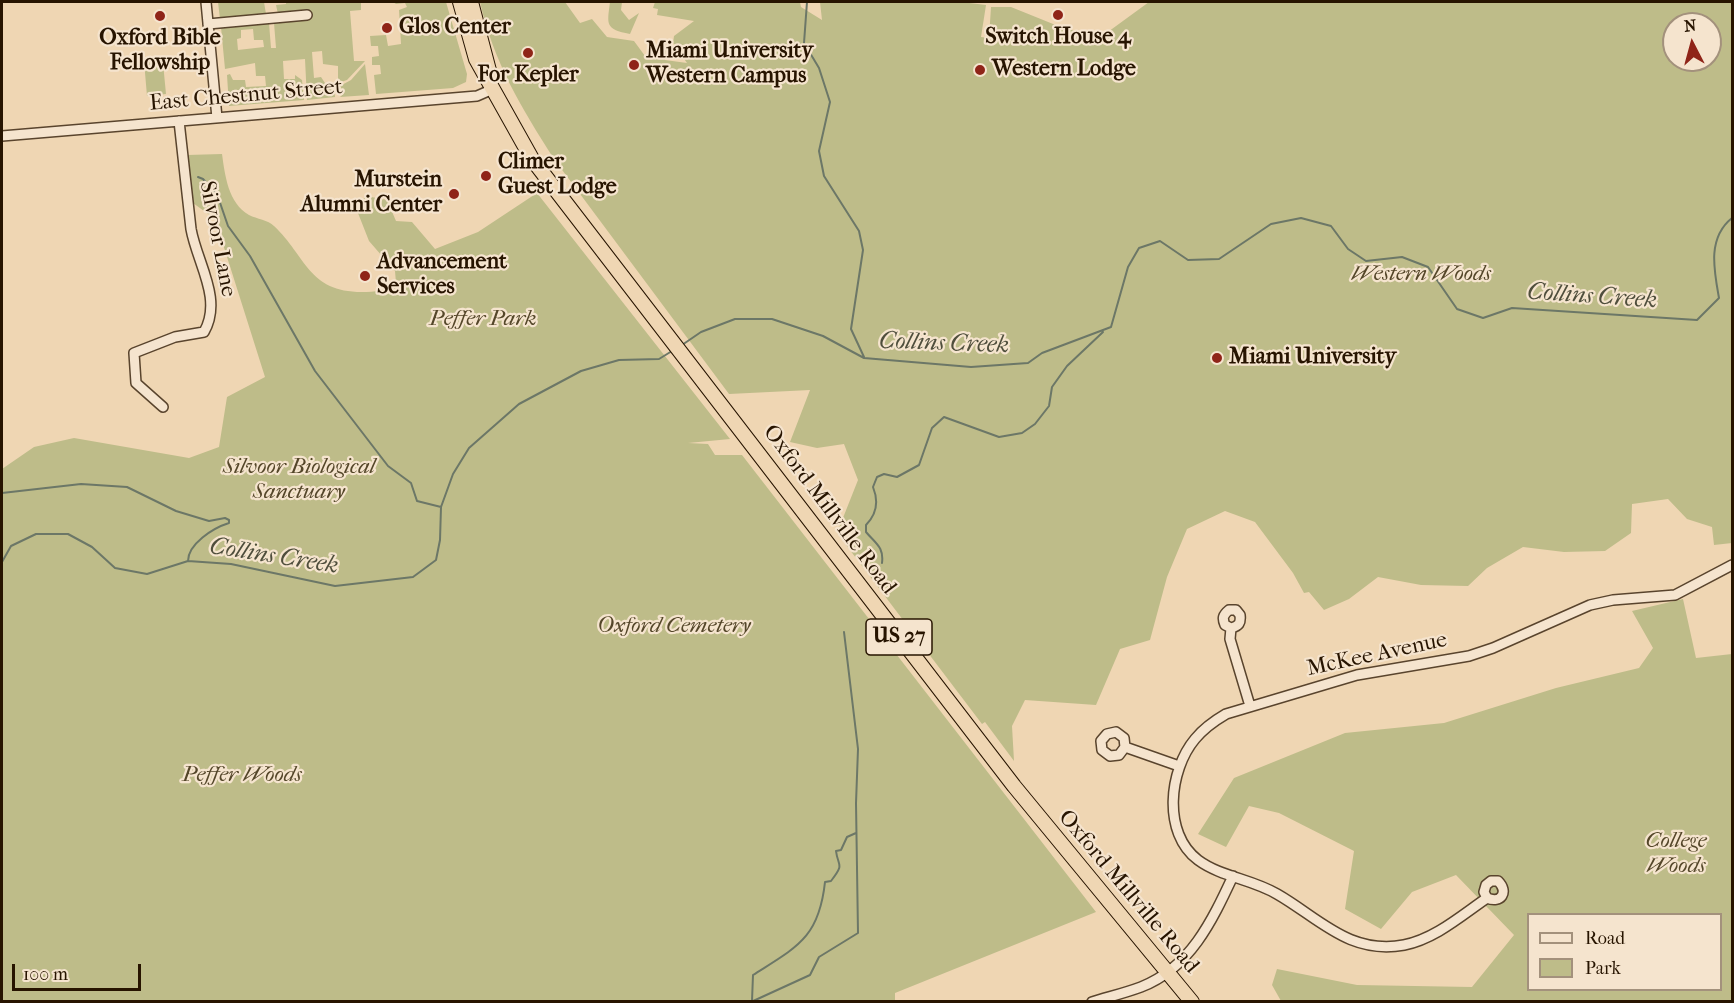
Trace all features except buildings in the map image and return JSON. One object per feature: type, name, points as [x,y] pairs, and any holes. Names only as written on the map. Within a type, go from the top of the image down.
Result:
[{"type":"highway","name":"US 27","points":[[459,2],[476,59],[493,89]]},
{"type":"highway","name":"US 27","points":[[471,2],[493,89]]},
{"type":"highway","name":"Oxford Millville Road","points":[[493,89],[532,159],[1014,786],[1192,1002]]},
{"type":"street","points":[[206,2],[216,118]]},
{"type":"street","points":[[208,24],[307,15]]},
{"type":"street","name":"East Chestnut Street","points":[[2,136],[477,96],[493,89]]},
{"type":"street","name":"Silvoor Lane","points":[[163,407],[136,383],[134,353],[175,337],[204,332],[212,318],[207,276],[194,246],[191,229],[179,121]]},
{"type":"street","name":"McKee Avenue","points":[[1487,898],[1436,933],[1404,945],[1385,946],[1342,937],[1279,895],[1197,859],[1182,841],[1175,818],[1173,792],[1179,766],[1193,741],[1209,724],[1226,714],[1357,675],[1469,656],[1590,605],[1613,600],[1676,595],[1732,565]]},
{"type":"street","points":[[1231,628],[1230,639],[1250,706]]},
{"type":"street","points":[[1125,747],[1179,766]]},
{"type":"street","points":[[1092,1002],[1140,987],[1166,972],[1203,937],[1233,876]]},
{"type":"green space","points":[[218,2],[264,2],[266,14],[220,19]]},
{"type":"green space","points":[[286,2],[361,2],[361,10],[350,11],[354,61],[365,61],[347,80],[338,83],[338,66],[323,64],[322,51],[312,52],[314,78],[321,77],[325,83],[334,85],[335,97],[307,100],[305,59],[283,61],[284,79],[295,79],[295,75],[302,80],[304,100],[229,106],[227,75],[230,74],[233,80],[245,80],[246,87],[266,86],[265,76],[256,76],[255,63],[225,69],[221,27],[269,23],[271,48],[276,48],[274,23],[308,19],[278,14],[276,5],[286,4]],"holes":[[[253,29],[254,40],[263,40],[264,47],[238,50],[237,39],[241,38],[241,30]]]},
{"type":"green space","points":[[393,2],[446,2],[467,74],[466,82],[453,88],[376,94],[374,75],[381,74],[380,65],[372,65],[372,57],[379,56],[378,46],[371,46],[370,36],[386,35],[388,46],[401,44],[399,10],[407,7],[405,3]]},
{"type":"green space","name":"Western Woods","points":[[480,2],[565,2],[580,23],[592,19],[607,37],[634,41],[645,56],[659,46],[667,47],[665,60],[687,63],[673,43],[674,36],[694,21],[657,15],[658,9],[653,8],[655,2],[800,2],[801,7],[822,20],[820,2],[961,2],[986,5],[981,37],[989,38],[991,7],[1011,7],[1063,28],[1101,37],[1149,2],[1732,2],[1732,543],[1714,545],[1712,527],[1687,519],[1668,499],[1632,504],[1631,533],[1605,551],[1564,552],[1523,547],[1487,568],[1468,586],[1421,585],[1378,577],[1349,599],[1324,610],[1309,592],[1304,593],[1293,573],[1255,522],[1225,511],[1187,529],[1167,577],[1150,640],[1120,649],[1096,705],[1025,700],[1012,726],[1014,761],[985,722],[982,724],[837,533],[858,480],[844,444],[817,448],[790,442],[810,390],[729,394],[554,159],[510,84],[493,45]]},
{"type":"green space","points":[[610,2],[622,2],[621,10],[629,20],[639,13],[630,34],[616,30],[610,25],[608,16]]},
{"type":"green space","points":[[144,61],[163,63],[166,94],[147,96]]},
{"type":"green space","points":[[365,64],[369,95],[340,97],[344,93],[340,86],[351,80]]},
{"type":"green space","points":[[222,154],[229,188],[242,210],[272,224],[319,279],[330,286],[344,290],[376,291],[396,283],[395,271],[369,241],[356,208],[366,196],[387,200],[396,221],[412,222],[435,249],[478,232],[537,193],[730,439],[688,443],[708,444],[715,455],[742,455],[1096,912],[895,993],[895,1001],[2,1002],[2,469],[34,447],[74,438],[189,458],[219,447],[227,397],[265,377],[215,219],[193,203],[187,155]]},
{"type":"green space","name":"College Woods","points":[[1683,599],[1696,658],[1732,654],[1732,1001],[1281,1001],[1272,985],[1277,969],[1357,985],[1472,987],[1514,935],[1456,875],[1412,892],[1381,929],[1345,909],[1354,851],[1279,813],[1249,806],[1226,847],[1198,834],[1234,778],[1345,733],[1444,723],[1556,688],[1639,668],[1653,648],[1632,611]]},
{"type":"waterway","points":[[807,2],[804,43],[819,68],[830,102],[819,151],[824,176],[859,231],[863,250],[851,329],[864,357]]},
{"type":"waterway","points":[[198,177],[203,179],[217,194],[228,226],[250,256],[315,371],[388,466],[411,483],[417,501],[441,507]]},
{"type":"waterway","name":"Collins Creek","points":[[682,345],[701,332],[735,319],[772,319],[823,336],[864,358],[971,367],[1028,363],[1042,353],[1111,327],[1128,267],[1139,248],[1160,241],[1188,260],[1219,259],[1271,224],[1301,218],[1331,226],[1348,249],[1366,261],[1402,257],[1428,267],[1457,309],[1483,318],[1512,308],[1697,320],[1719,298],[1714,255],[1719,235],[1732,218]]},
{"type":"waterway","points":[[882,563],[880,549],[866,532],[866,525],[873,517],[876,508],[873,487],[877,477],[884,474],[897,477],[919,465],[932,428],[944,417],[999,437],[1022,433],[1035,424],[1049,406],[1052,387],[1067,366],[1103,332]]},
{"type":"waterway","name":"Collins Creek","points":[[2,562],[11,546],[36,534],[68,534],[92,547],[115,568],[147,574],[188,561],[231,564],[335,586],[413,577],[436,560],[440,540],[441,507],[453,474],[469,448],[519,404],[581,371],[619,360],[659,359],[672,351]]},
{"type":"waterway","points":[[2,493],[81,484],[127,487],[176,511],[209,521],[225,518],[229,520],[229,523],[202,538],[192,549],[188,561]]},
{"type":"waterway","points":[[751,1002],[810,975],[819,957],[858,933],[856,803],[858,749],[844,632]]},
{"type":"waterway","points":[[752,1001],[753,975],[794,948],[811,929],[822,901],[825,882],[831,881],[840,865],[836,851],[841,850],[847,837],[856,833]]},
{"type":"place","name":"Switch House 4","points":[[1058,15]]},
{"type":"place","name":"Oxford Bible Fellowship","points":[[160,16]]},
{"type":"place","name":"Glos Center","points":[[387,28]]},
{"type":"place","name":"For Kepler","points":[[528,53]]},
{"type":"place","name":"Miami University Western Campus","points":[[634,65]]},
{"type":"place","name":"Western Lodge","points":[[980,70]]},
{"type":"place","name":"Climer Guest Lodge","points":[[486,176]]},
{"type":"place","name":"Murstein Alumni Center","points":[[454,194]]},
{"type":"place","name":"Advancement Services","points":[[365,276]]},
{"type":"place","name":"Miami University","points":[[1217,358]]},
{"type":"park label","name":"Peffer Park","points":[[483,320]]},
{"type":"park label","name":"Silvoor Biological Sanctuary","points":[[299,480]]},
{"type":"park label","name":"Oxford Cemetery","points":[[674,627]]},
{"type":"park label","name":"Peffer Woods","points":[[242,776]]}]
